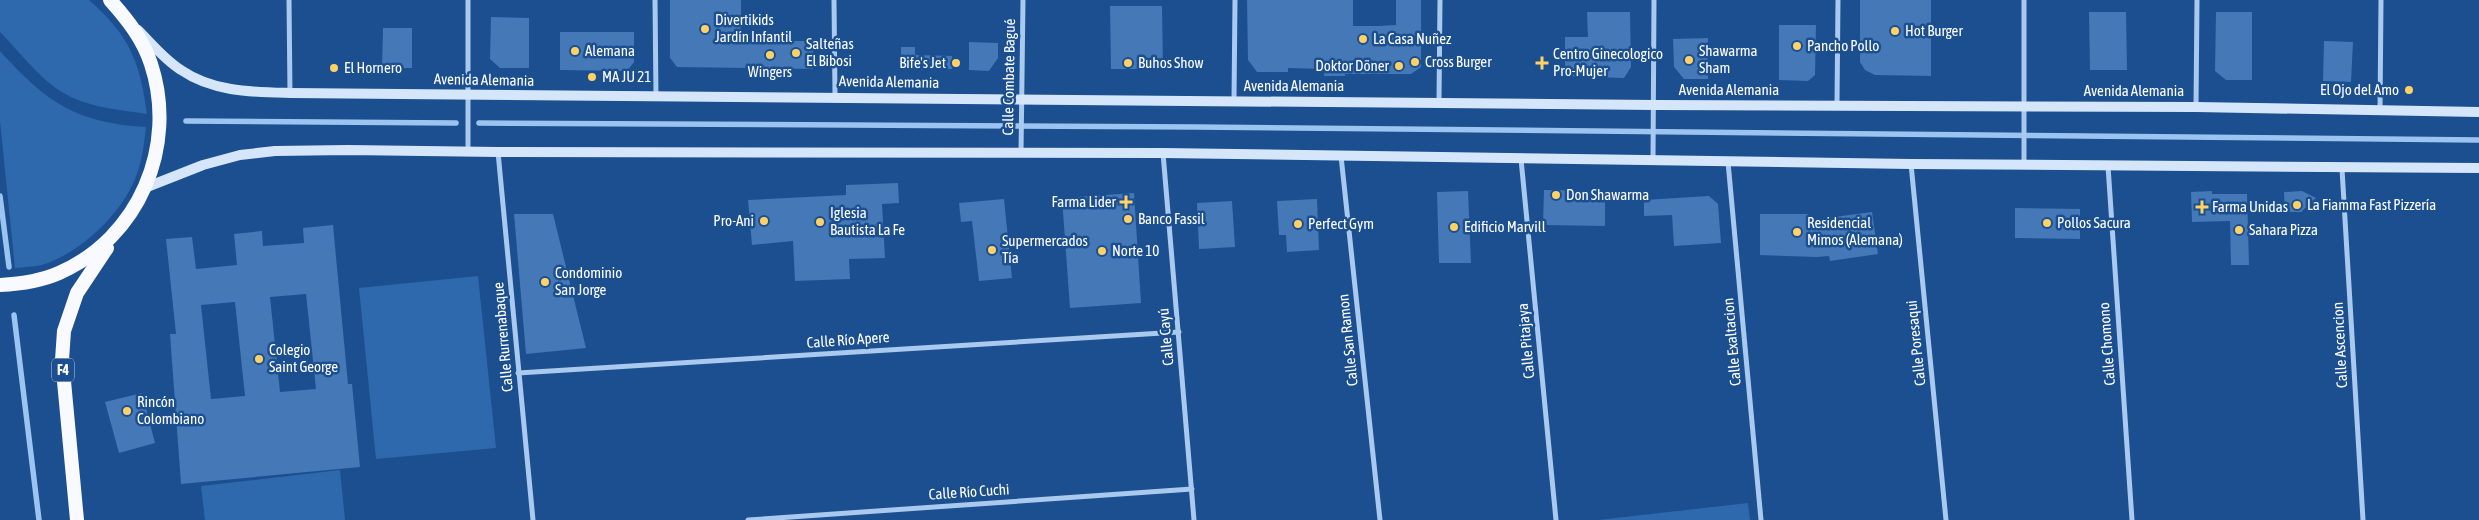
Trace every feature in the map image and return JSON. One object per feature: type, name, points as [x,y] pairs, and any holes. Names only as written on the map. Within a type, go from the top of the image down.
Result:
[{"type":"highway","name":"F4","points":[[77,520],[62,360],[64,331],[77,293],[147,187],[159,147],[160,104],[151,63],[132,25],[110,0]]},
{"type":"highway","name":"F4","points":[[0,285],[26,283],[66,269],[89,257],[116,234]]},
{"type":"main road","name":"Avenida Alemania","points":[[132,25],[180,70],[206,83],[238,92],[467,97],[835,96],[1440,101],[1654,105],[2024,105],[2479,112]]},
{"type":"main road","points":[[147,187],[203,164],[240,155],[275,151],[468,148],[498,152],[1020,154],[1163,152],[2024,166],[2479,168]]},
{"type":"street","points":[[289,0],[290,93]]},
{"type":"street","points":[[468,0],[468,148]]},
{"type":"street","points":[[655,0],[656,97]]},
{"type":"street","points":[[834,0],[835,96]]},
{"type":"street","name":"Calle Combate Bagué","points":[[1020,154],[1023,0]]},
{"type":"street","points":[[1234,100],[1235,0]]},
{"type":"street","points":[[1440,0],[1440,101]]},
{"type":"street","points":[[1653,161],[1654,0]]},
{"type":"street","points":[[1837,104],[1838,0]]},
{"type":"street","points":[[2024,0],[2024,166]]},
{"type":"street","points":[[2196,107],[2198,0]]},
{"type":"street","points":[[2380,110],[2381,0]]},
{"type":"street","name":"Calle Rurrenabaque","points":[[498,152],[533,520]]},
{"type":"street","name":"Calle Cayú","points":[[1163,152],[1194,520]]},
{"type":"street","name":"Calle San Ramon","points":[[1341,156],[1380,520]]},
{"type":"street","name":"Calle Pitajaya","points":[[1521,159],[1556,520]]},
{"type":"street","name":"Calle Exaltacion","points":[[1728,162],[1761,520]]},
{"type":"street","name":"Calle Poresaqui","points":[[1911,164],[1946,520]]},
{"type":"street","name":"Calle Chomono","points":[[2108,166],[2132,520]]},
{"type":"street","name":"Calle Ascencion","points":[[2342,168],[2363,520]]},
{"type":"street","name":"Calle Río Apere","points":[[518,373],[1178,332]]},
{"type":"street","name":"Calle Río Cuchi","points":[[748,520],[1192,489]]},
{"type":"shaded area","points":[[0,0],[89,0],[114,25],[130,50],[141,79],[147,114],[89,104],[71,97],[51,84],[33,68],[0,32]]},
{"type":"shaded area","points":[[0,51],[32,84],[64,107],[100,121],[146,127],[137,173],[120,206],[86,241],[59,258],[38,266],[15,268],[0,121]]},
{"type":"shaded area","points":[[478,276],[496,448],[376,459],[359,288]]},
{"type":"shaded area","points":[[340,470],[345,520],[205,520],[201,486]]},
{"type":"shaded area","points":[[1748,503],[1750,520],[1598,520]]},
{"type":"building","name":"Divertikids Jardín Infantil","points":[[670,0],[741,0],[741,41],[813,41],[813,69],[677,67],[670,58]]},
{"type":"building","points":[[1247,0],[1353,0],[1353,26],[1379,26],[1396,25],[1396,0],[1421,0],[1421,67],[1411,74],[1345,74],[1345,76],[1324,76],[1325,69],[1288,68],[1288,72],[1257,72],[1248,60]]},
{"type":"building","name":"Hot Burger","points":[[1860,0],[1931,0],[1931,76],[1875,75],[1865,70],[1860,62]]},
{"type":"building","points":[[1110,6],[1162,6],[1163,69],[1111,69]]},
{"type":"building","points":[[1587,12],[1630,12],[1631,67],[1624,78],[1565,76],[1565,37],[1588,37]]},
{"type":"building","points":[[2089,12],[2126,12],[2127,70],[2090,70]]},
{"type":"building","points":[[2216,12],[2252,12],[2252,80],[2226,80],[2215,71]]},
{"type":"building","points":[[491,17],[529,18],[529,68],[500,68],[490,59]]},
{"type":"building","name":"Pancho Pollo","points":[[1779,25],[1816,25],[1815,75],[1808,81],[1779,80]]},
{"type":"building","points":[[383,28],[412,28],[412,68],[382,68]]},
{"type":"building","points":[[560,32],[634,32],[634,62],[627,71],[560,70]]},
{"type":"building","points":[[1708,38],[1708,79],[1684,79],[1674,67],[1673,39]]},
{"type":"building","points":[[2324,41],[2353,42],[2351,82],[2323,81]]},
{"type":"building","points":[[969,42],[998,43],[998,58],[989,71],[969,70]]},
{"type":"building","points":[[901,47],[915,47],[915,55],[952,56],[952,69],[901,70]]},
{"type":"building","points":[[898,183],[899,203],[882,204],[885,258],[849,259],[850,279],[795,281],[793,241],[752,245],[748,200],[846,195],[846,185]]},
{"type":"building","points":[[1544,190],[1605,191],[1605,226],[1543,225]]},
{"type":"building","name":"Edificio Marvill","points":[[1468,191],[1471,263],[1439,263],[1437,192]]},
{"type":"building","points":[[2212,191],[2212,194],[2247,194],[2249,265],[2231,265],[2230,221],[2192,222],[2191,192]]},
{"type":"building","name":"La Fiamma Fast Pizzería","points":[[2302,191],[2316,198],[2301,212],[2285,212],[2284,192]]},
{"type":"building","name":"Norte 10","points":[[1134,193],[1141,303],[1070,308],[1062,198]]},
{"type":"building","points":[[1709,196],[1718,204],[1721,243],[1674,246],[1672,215],[1644,216],[1644,200]]},
{"type":"building","name":"Supermercados Tía","points":[[1004,199],[1012,278],[979,281],[972,221],[961,222],[959,203]]},
{"type":"building","name":"Perfect Gym","points":[[1317,199],[1319,250],[1287,252],[1286,235],[1279,235],[1277,201]]},
{"type":"building","points":[[1232,201],[1235,247],[1199,249],[1197,203]]},
{"type":"building","name":"Pollos Sacura","points":[[2015,208],[2080,209],[2080,239],[2015,238]]},
{"type":"building","points":[[1872,212],[1878,254],[1830,261],[1829,256],[1760,255],[1760,214],[1808,214],[1812,220]]},
{"type":"building","name":"Condominio San Jorge","points":[[514,214],[553,214],[586,348],[526,354]]},
{"type":"building","name":"Colegio Saint George","points":[[333,225],[348,384],[352,384],[360,467],[181,484],[170,334],[176,334],[166,239],[192,237],[196,269],[237,265],[234,234],[262,231],[263,246],[304,243],[303,228]],"holes":[[[306,294],[316,389],[280,392],[270,297]],[[235,302],[245,396],[211,399],[201,305]]]},
{"type":"building","points":[[142,393],[155,443],[119,453],[105,402]]},
{"type":"waterway","points":[[186,121],[456,123]]},
{"type":"waterway","points":[[479,123],[1196,127],[2479,140]]},
{"type":"waterway","points":[[0,196],[9,267]]},
{"type":"waterway","points":[[14,315],[39,520]]},
{"type":"place","name":"Divertikids Jardín Infantil","points":[[705,29]]},
{"type":"place","name":"Hot Burger","points":[[1895,31]]},
{"type":"place","name":"La Casa Nuñez","points":[[1363,39]]},
{"type":"place","name":"Pancho Pollo","points":[[1797,46]]},
{"type":"place","name":"Alemana","points":[[575,51]]},
{"type":"place","name":"Salteñas El Bibosi","points":[[796,53]]},
{"type":"place","name":"Wingers","points":[[770,55]]},
{"type":"place","name":"Shawarma Sham","points":[[1689,60]]},
{"type":"place","name":"Cross Burger","points":[[1415,62]]},
{"type":"place","name":"Bife's Jet","points":[[956,63]]},
{"type":"place","name":"Buhos Show","points":[[1128,63]]},
{"type":"place","name":"Centro Ginecologico Pro-Mujer","points":[[1542,63]]},
{"type":"place","name":"Doktor Döner","points":[[1399,66]]},
{"type":"place","name":"El Hornero","points":[[334,68]]},
{"type":"place","name":"MA JU 21","points":[[592,77]]},
{"type":"place","name":"El Ojo del Amo","points":[[2409,90]]},
{"type":"place","name":"Don Shawarma","points":[[1556,195]]},
{"type":"place","name":"Farma Lider","points":[[1126,202]]},
{"type":"place","name":"La Fiamma Fast Pizzería","points":[[2297,205]]},
{"type":"place","name":"Farma Unidas","points":[[2202,207]]},
{"type":"place","name":"Banco Fassil","points":[[1128,219]]},
{"type":"place","name":"Pro-Ani","points":[[764,221]]},
{"type":"place","name":"Iglesia Bautista La Fe","points":[[820,222]]},
{"type":"place","name":"Pollos Sacura","points":[[2047,223]]},
{"type":"place","name":"Perfect Gym","points":[[1298,224]]},
{"type":"place","name":"Edificio Marvill","points":[[1454,227]]},
{"type":"place","name":"Sahara Pizza","points":[[2239,230]]},
{"type":"place","name":"Residencial Mimos (Alemana)","points":[[1797,232]]},
{"type":"place","name":"Supermercados Tía","points":[[992,250]]},
{"type":"place","name":"Norte 10","points":[[1102,251]]},
{"type":"place","name":"Condominio San Jorge","points":[[545,282]]},
{"type":"place","name":"Colegio Saint George","points":[[259,359]]},
{"type":"place","name":"Rincón Colombiano","points":[[127,411]]}]
